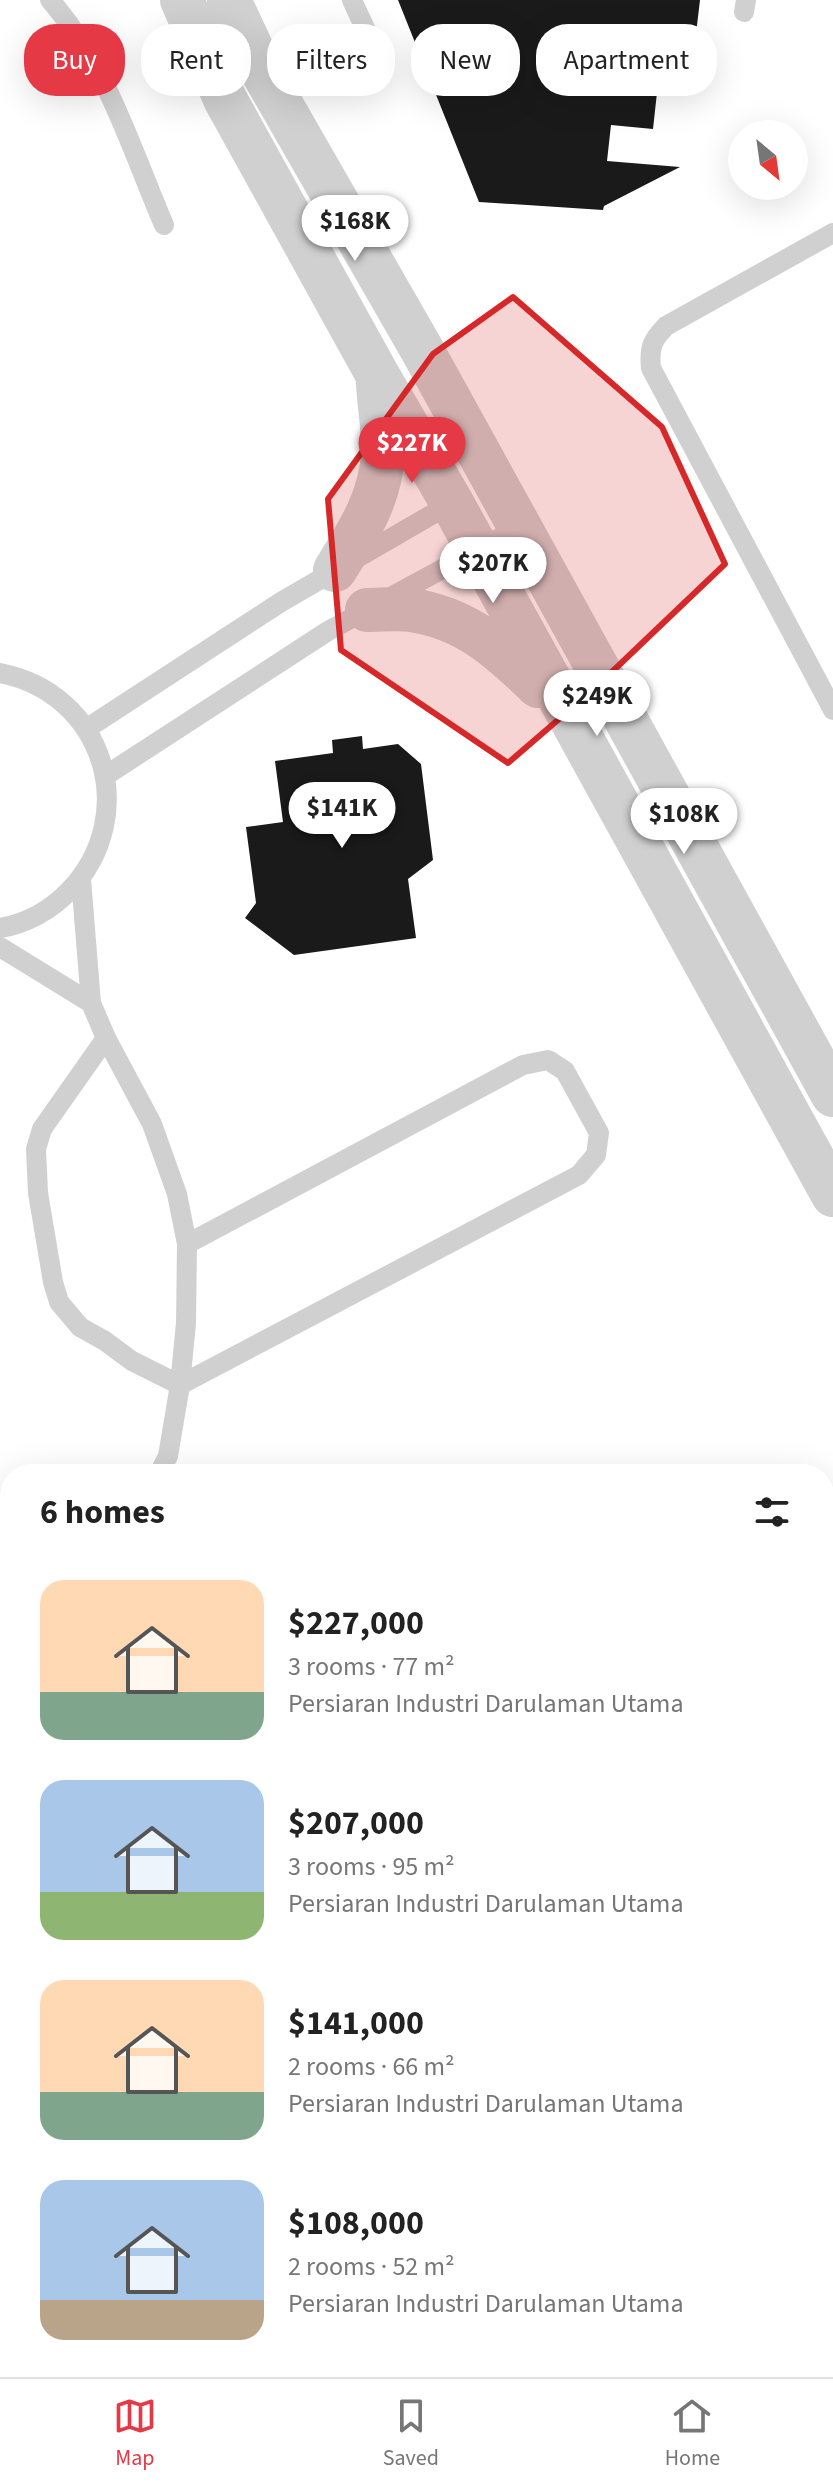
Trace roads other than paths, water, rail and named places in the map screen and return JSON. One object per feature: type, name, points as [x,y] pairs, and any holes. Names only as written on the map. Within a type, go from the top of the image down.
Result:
[{"type":"street","points":[[182,0],[225,99],[452,503],[833,1195]]},
{"type":"street","points":[[229,0],[263,73],[494,479],[833,1095]]},
{"type":"street","points":[[335,570],[365,523],[377,492],[383,453],[377,374]]},
{"type":"street","points":[[367,610],[410,610],[457,622],[503,652],[569,716]]},
{"type":"lane","points":[[50,0],[65,17],[98,68],[164,225]]},
{"type":"lane","points":[[352,0],[363,24]]},
{"type":"lane","points":[[830,696],[657,381],[651,368],[649,351],[653,339],[666,326],[833,233]]},
{"type":"lane","points":[[86,729],[281,602],[494,479]]},
{"type":"lane","points":[[105,776],[328,631],[520,527]]},
{"type":"lane","points":[[0,673],[51,692],[70,709],[86,729],[98,752],[108,794],[99,847],[81,879],[60,901],[34,917],[0,928]]},
{"type":"lane","points":[[81,879],[91,1003],[152,1124],[177,1194],[187,1244],[186,1323],[180,1385],[164,1464]]},
{"type":"lane","points":[[0,947],[91,1003]]},
{"type":"lane","points":[[106,1038],[42,1129],[36,1149],[38,1193],[53,1282],[59,1302],[80,1327],[132,1361],[180,1385]]},
{"type":"lane","points":[[180,1385],[579,1175],[596,1155],[599,1133],[565,1071],[548,1060],[523,1065],[187,1244]]}]
